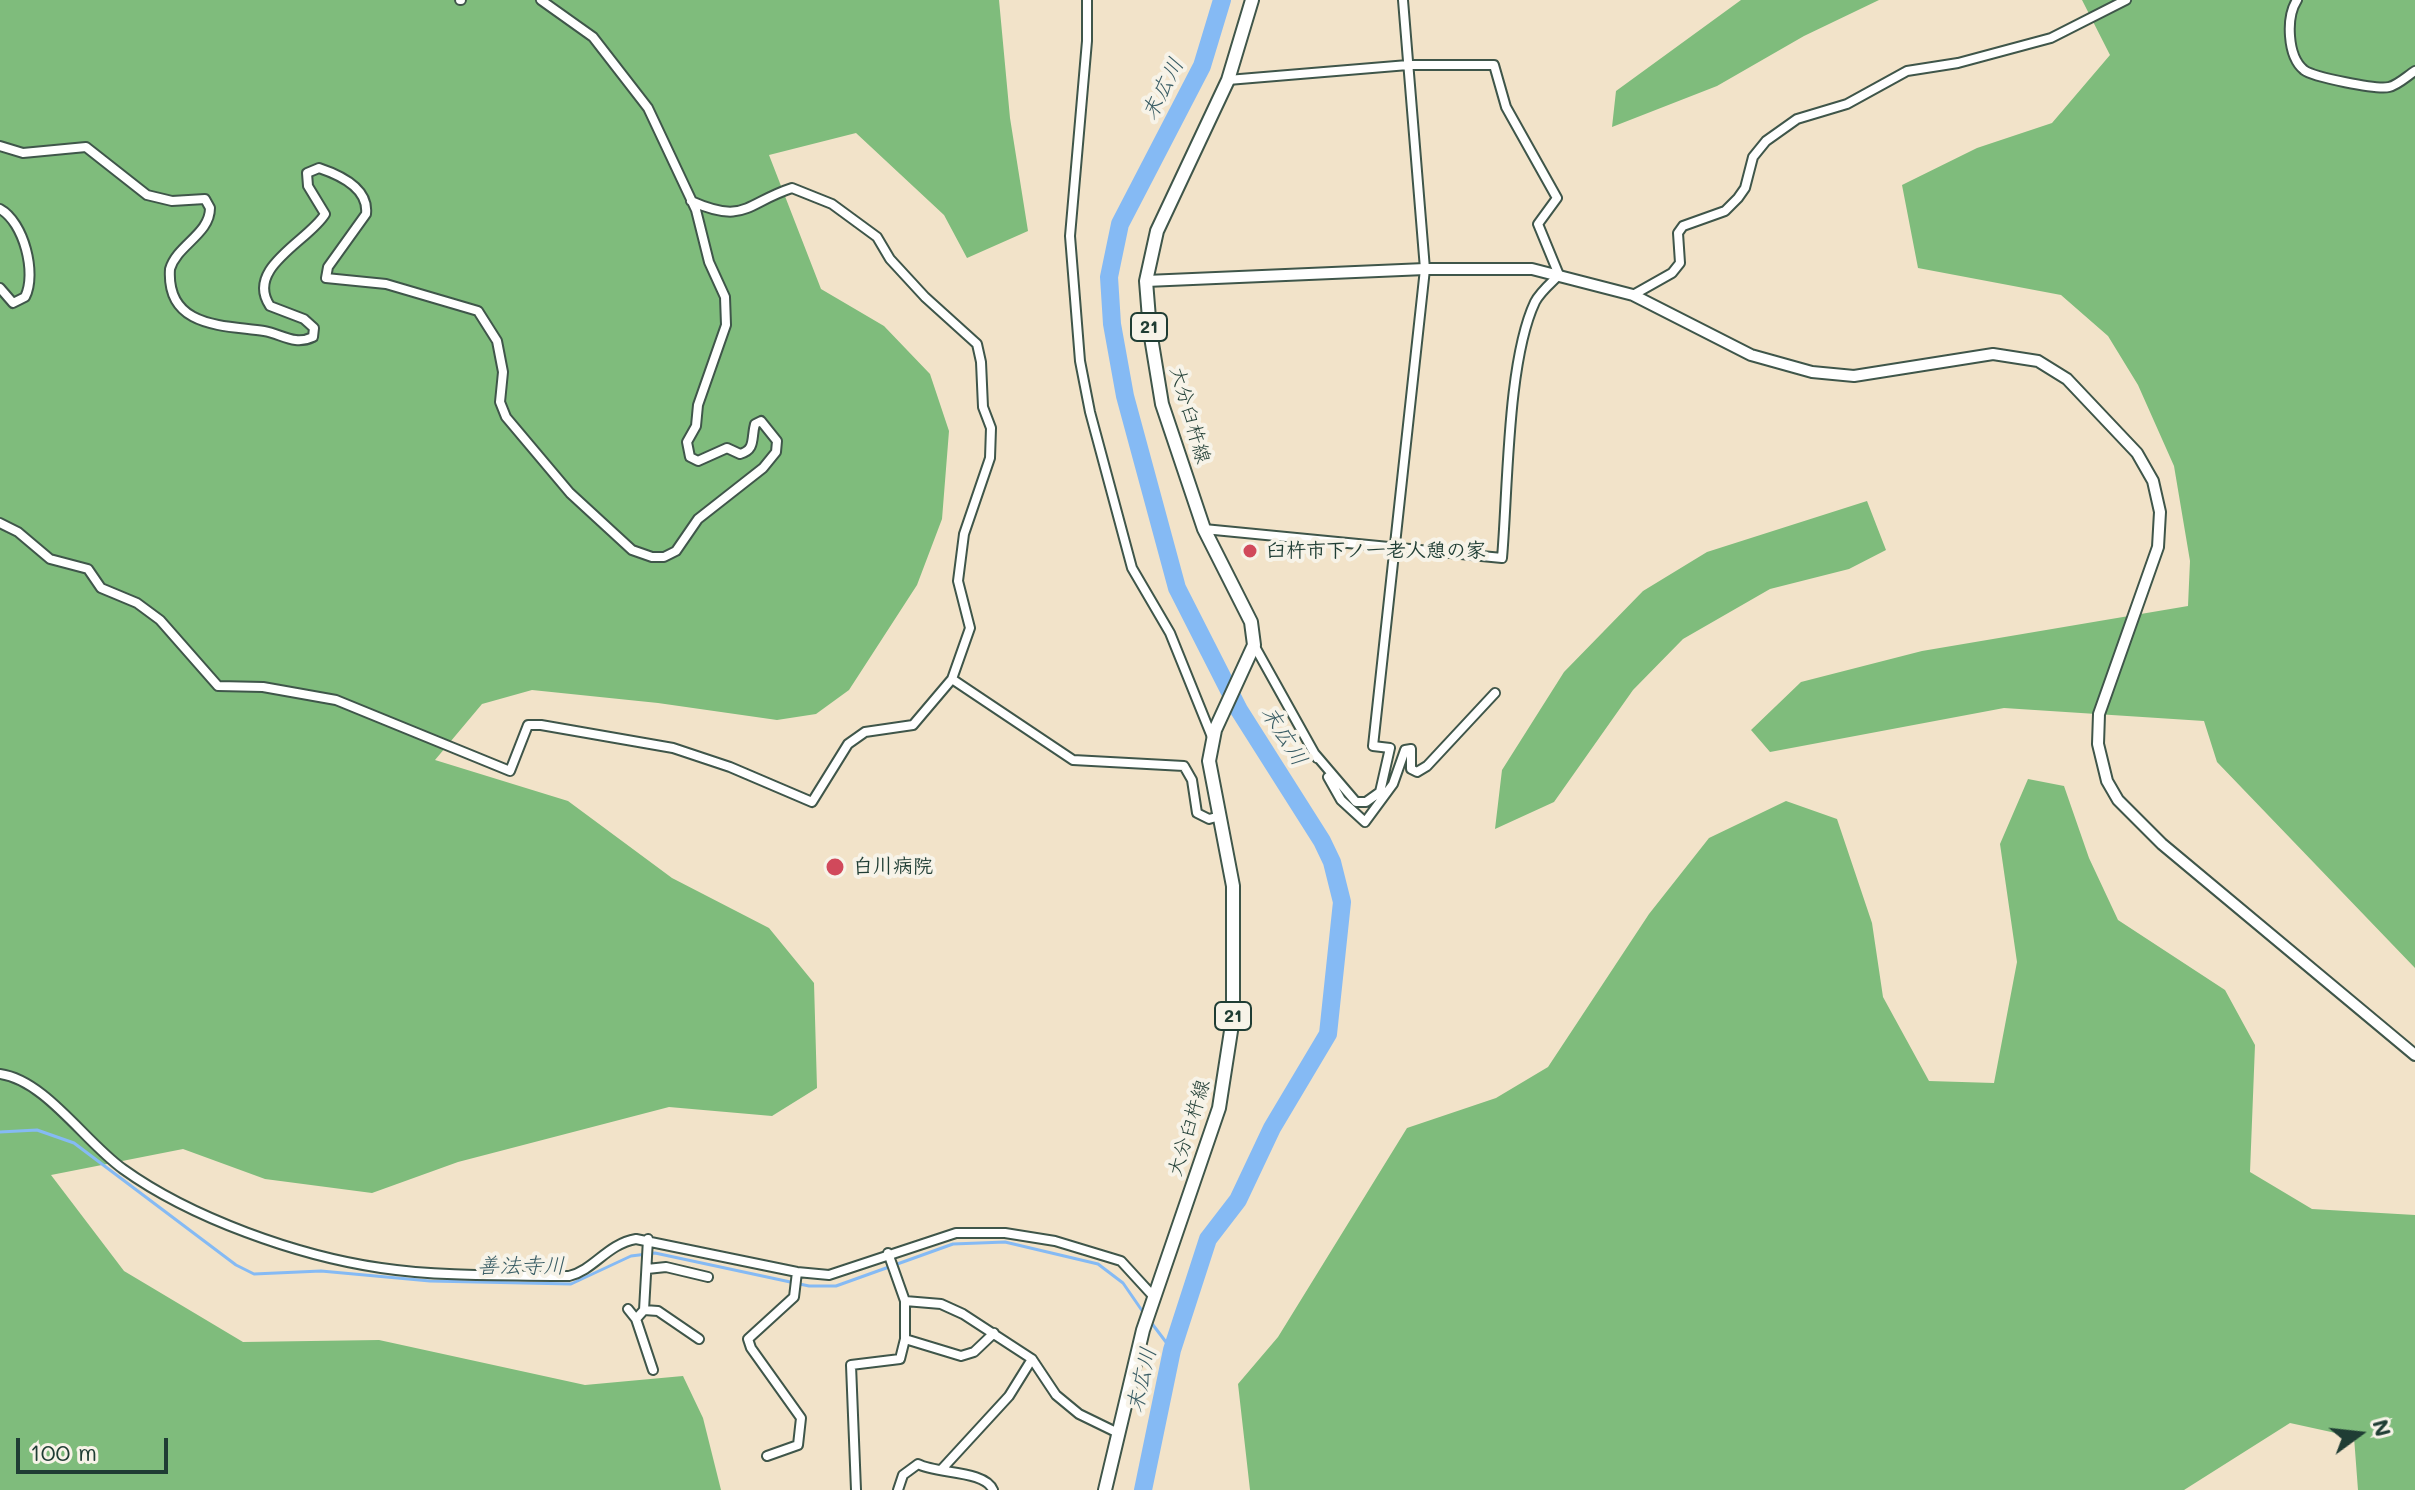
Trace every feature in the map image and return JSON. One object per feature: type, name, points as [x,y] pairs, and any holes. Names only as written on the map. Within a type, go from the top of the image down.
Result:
[{"type":"main road","name":"大分臼杵線","points":[[1105,1490],[1143,1330],[1219,1108],[1233,1018],[1235,928],[1228,843],[1210,772],[1212,738],[1253,650],[1251,622],[1204,529],[1162,404],[1150,331],[1146,281],[1157,231],[1228,80],[1252,0]]},
{"type":"street","points":[[0,146],[23,153],[86,147],[147,195],[172,201],[205,199],[210,208],[208,222],[173,261],[170,277],[177,299],[206,324],[263,331],[294,341],[313,337],[314,328],[304,319],[270,306],[265,286],[277,262],[325,214],[308,186],[307,173],[319,168],[343,179],[361,193],[366,214],[328,267],[326,278],[386,284],[478,311],[497,341],[503,372],[500,402],[506,417],[535,455],[611,534],[632,550],[652,557],[664,557],[676,551],[698,519],[759,472],[777,447],[775,436],[761,421],[755,424],[753,444],[747,452],[740,454],[727,448],[698,461],[690,457],[687,442],[696,426],[698,405],[726,325],[727,310],[691,201],[648,108],[593,37],[541,0]]},
{"type":"street","points":[[1087,0],[1086,55],[1070,236],[1080,361],[1096,439],[1132,568],[1170,633],[1212,738]]},
{"type":"street","points":[[1315,754],[1356,802],[1366,802],[1380,792],[1390,748],[1373,746],[1425,269],[1403,0]]},
{"type":"street","points":[[1633,295],[1672,273],[1680,263],[1678,233],[1683,226],[1707,219],[1732,204],[1745,188],[1753,157],[1759,149],[1797,119],[1820,109],[1847,104],[1907,71],[1958,63],[2051,38],[2126,0]]},
{"type":"street","points":[[2297,0],[2293,6],[2291,40],[2297,61],[2306,72],[2381,88],[2397,84],[2415,71]]},
{"type":"street","points":[[1228,80],[1408,65],[1494,65],[1506,107],[1557,198],[1538,224],[1559,275]]},
{"type":"street","points":[[0,523],[18,532],[50,559],[88,569],[101,588],[151,613],[218,686],[270,688],[336,700],[455,752],[510,771],[528,725],[541,725],[673,748],[730,767],[812,802],[848,744],[865,732],[913,725],[952,679],[970,628],[958,581],[964,534],[990,458],[991,428],[983,407],[977,344],[925,297],[890,259],[877,237],[832,204],[792,188],[759,206],[735,212],[712,210],[691,201]]},
{"type":"street","points":[[0,209],[15,222],[21,235],[29,289],[25,297],[13,303],[0,288]]},
{"type":"street","points":[[1146,281],[1425,269],[1532,269],[1633,295],[1751,355],[1812,372],[1854,376],[1993,354],[2038,361],[2074,384],[2146,467],[2159,499],[2161,523],[2158,547],[2099,714],[2098,744],[2107,781],[2118,800],[2162,844],[2415,1055]]},
{"type":"street","points":[[1204,529],[1502,558],[1516,389],[1523,344],[1536,299],[1559,275]]},
{"type":"street","points":[[1253,650],[1341,800],[1365,822],[1393,784],[1405,750],[1411,749],[1411,769],[1417,772],[1427,766],[1495,693]]},
{"type":"street","points":[[952,679],[1073,760],[1186,767],[1197,813],[1209,819],[1220,816]]},
{"type":"street","points":[[0,1074],[30,1083],[123,1169],[188,1207],[285,1244],[350,1262],[399,1270],[569,1276],[577,1274],[614,1245],[648,1242],[797,1274],[837,1274],[965,1231],[1014,1234],[1055,1241],[1121,1261],[1153,1300]]},
{"type":"street","points":[[636,1319],[644,1310],[648,1242]]},
{"type":"street","points":[[856,1490],[851,1365],[896,1362],[905,1339],[905,1301],[889,1255]]},
{"type":"street","points":[[648,1267],[666,1267],[708,1277]]},
{"type":"street","points":[[767,1456],[798,1445],[802,1422],[748,1339],[795,1293],[797,1274]]},
{"type":"street","points":[[905,1301],[950,1306],[994,1333],[1032,1359],[1056,1395],[1079,1414],[1118,1433]]},
{"type":"street","points":[[628,1309],[636,1319],[653,1370]]},
{"type":"street","points":[[644,1310],[658,1311],[699,1339]]},
{"type":"street","points":[[905,1339],[961,1356],[974,1352],[994,1333]]},
{"type":"street","points":[[941,1470],[1009,1396],[1032,1359]]},
{"type":"street","points":[[898,1490],[903,1475],[913,1465],[934,1472],[941,1470],[976,1477],[988,1483],[993,1490]]},
{"type":"green space","points":[[0,0],[999,0],[1010,118],[1028,231],[967,258],[944,215],[856,133],[769,155],[821,289],[884,326],[930,374],[949,431],[942,519],[917,585],[849,690],[816,714],[777,720],[658,703],[532,690],[482,704],[435,760],[568,801],[672,878],[769,928],[814,983],[817,1088],[772,1116],[669,1107],[458,1162],[372,1193],[265,1179],[183,1149],[51,1175],[124,1271],[243,1342],[379,1340],[585,1385],[683,1376],[703,1418],[721,1490],[0,1490]]},
{"type":"green space","points":[[1741,0],[1879,0],[1804,36],[1717,86],[1612,127],[1616,91]]},
{"type":"green space","points":[[2082,0],[2415,0],[2415,968],[2217,762],[2204,721],[2004,708],[1770,752],[1751,730],[1801,682],[1922,651],[2188,606],[2190,561],[2174,466],[2138,385],[2108,336],[2061,295],[1918,268],[1902,185],[1977,148],[2052,123],[2110,55]]},
{"type":"green space","points":[[1867,501],[1886,550],[1849,569],[1770,589],[1683,639],[1633,690],[1554,802],[1495,829],[1502,770],[1564,672],[1643,591],[1707,552]]},
{"type":"green space","points":[[2028,779],[2064,786],[2089,858],[2118,920],[2225,990],[2255,1045],[2250,1172],[2312,1209],[2415,1215],[2415,1490],[2358,1490],[2354,1437],[2290,1423],[2184,1490],[1250,1490],[1238,1384],[1278,1337],[1407,1128],[1496,1098],[1548,1067],[1649,914],[1709,838],[1786,801],[1837,819],[1872,923],[1883,997],[1929,1081],[1994,1083],[2017,962],[2000,844]]},
{"type":"waterway","name":"末広川","points":[[1143,1490],[1172,1350],[1208,1239],[1238,1200],[1272,1128],[1328,1034],[1342,902],[1332,862],[1322,841],[1239,710],[1177,588],[1125,396],[1112,324],[1109,277],[1120,224],[1202,66],[1222,0]]},
{"type":"waterway","name":"善法寺川","points":[[0,1132],[37,1130],[74,1143],[236,1265],[254,1274],[321,1271],[430,1281],[571,1284],[631,1256],[655,1253],[809,1286],[836,1286],[953,1244],[1005,1242],[1098,1264],[1123,1283],[1143,1312]]},
{"type":"waterway","name":"善法寺川","points":[[1150,1321],[1172,1350]]},
{"type":"place","name":"臼杵市下ノ一老人憩の家","points":[[1250,551]]},
{"type":"place","name":"白川病院","points":[[835,867]]}]
